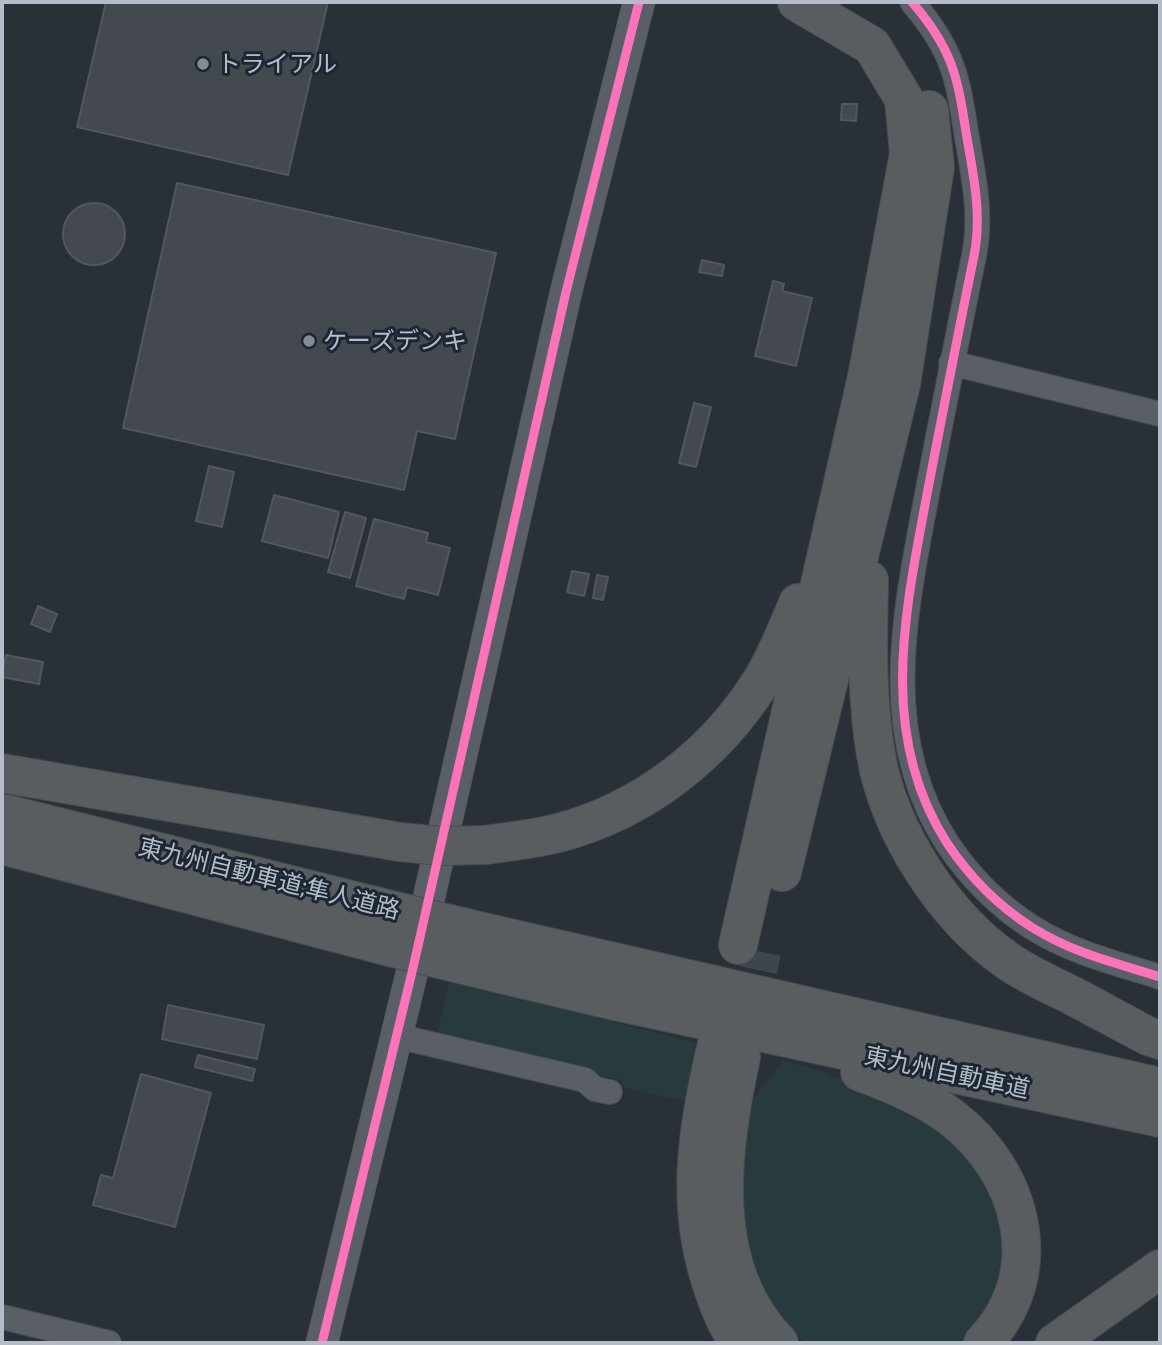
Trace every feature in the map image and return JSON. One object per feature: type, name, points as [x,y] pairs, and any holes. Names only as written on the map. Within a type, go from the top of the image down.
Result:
[{"type":"highway","points":[[797,2],[872,46],[904,99],[909,154],[867,377],[854,509],[867,684],[876,756],[888,801],[918,862],[950,906],[974,932],[1007,960],[1160,1040]]},
{"type":"highway","points":[[750,949],[854,509],[901,384],[935,167],[928,99],[910,61],[877,22],[841,2]]},
{"type":"highway","points":[[2,773],[400,842],[442,846],[485,845],[559,833],[618,811],[661,786],[691,764],[718,738],[742,710],[763,679],[854,509]]},
{"type":"highway","name":"東九州自動車道;隼人道路","points":[[2,813],[382,927]]},
{"type":"highway","name":"東九州自動車道;隼人道路","points":[[2,845],[476,949],[733,1030]]},
{"type":"highway","name":"東九州自動車道;隼人道路","points":[[476,949],[615,1001],[733,1030]]},
{"type":"highway","points":[[615,1001],[831,1062],[883,1080],[928,1102],[971,1135],[999,1169],[1009,1188],[1017,1209],[1022,1252],[1014,1295],[1004,1316],[984,1343]]},
{"type":"highway","points":[[733,1030],[701,1110],[695,1181],[696,1207],[706,1270],[718,1303],[740,1343]]},
{"type":"highway","points":[[733,1030],[723,1183],[725,1210],[733,1262],[741,1287],[761,1322],[779,1343]]},
{"type":"highway","name":"東九州自動車道","points":[[733,1030],[1160,1087]]},
{"type":"highway","name":"東九州自動車道","points":[[733,1030],[1160,1118]]},
{"type":"highway","points":[[1055,1343],[1160,1269]]},
{"type":"street","points":[[322,1343],[396,1036],[566,292],[639,2]]},
{"type":"street","points":[[912,2],[936,33],[954,71],[960,92],[978,204],[977,239],[913,568],[903,654],[902,708],[910,760],[928,809],[955,855],[1009,912],[1078,952],[1160,977]]},
{"type":"street","points":[[951,363],[1160,414]]},
{"type":"street","points":[[396,1036],[585,1080],[595,1089],[610,1092]]},
{"type":"street","points":[[2,1317],[109,1343]]},
{"type":"green space","points":[[450,979],[696,1043],[685,1101],[621,1087],[622,1080],[451,1040],[437,1034]]},
{"type":"green space","points":[[783,1061],[818,1070],[903,1104],[960,1145],[990,1187],[1000,1219],[1005,1271],[976,1330],[961,1343],[805,1343],[783,1320],[761,1282],[748,1242],[740,1180],[748,1118],[754,1098]]},
{"type":"building","name":"トライアル","points":[[106,2],[328,2],[288,175],[77,127]]},
{"type":"building","points":[[842,104],[857,104],[856,121],[841,120]]},
{"type":"building","name":"ケーズデンキ","points":[[177,183],[496,253],[455,439],[417,431],[404,490],[123,428]]},
{"type":"building","points":[[94,203],[116,212],[125,234],[116,256],[94,265],[72,256],[63,234],[72,212]]},
{"type":"building","points":[[702,260],[724,265],[722,276],[699,272]]},
{"type":"building","points":[[773,281],[784,284],[782,291],[812,298],[796,366],[755,356]]},
{"type":"building","points":[[694,403],[711,407],[696,467],[679,463]]},
{"type":"building","points":[[209,466],[234,472],[222,527],[196,521]]},
{"type":"building","points":[[274,495],[339,512],[328,558],[262,541]]},
{"type":"building","points":[[345,512],[366,518],[350,578],[328,572]]},
{"type":"building","points":[[374,519],[428,533],[426,542],[450,548],[438,595],[407,587],[404,599],[356,586]]},
{"type":"building","points":[[572,571],[589,574],[584,596],[567,592]]},
{"type":"building","points":[[597,575],[608,577],[603,600],[593,598]]},
{"type":"building","points":[[38,606],[57,614],[50,632],[31,624]]},
{"type":"building","points":[[6,655],[43,662],[39,684],[2,677]]},
{"type":"building","points":[[168,1005],[264,1025],[257,1059],[162,1039]]},
{"type":"building","points":[[198,1055],[255,1069],[252,1081],[195,1067]]},
{"type":"building","points":[[141,1074],[211,1093],[175,1227],[93,1205],[101,1175],[113,1178]]},
{"type":"tunnel","points":[[747,1026],[762,952]]},
{"type":"cycle path","points":[[322,1343],[413,968],[566,292],[639,2]]},
{"type":"cycle path","points":[[912,2],[938,37],[954,71],[972,168],[977,226],[974,256],[920,534],[906,624],[904,714],[911,758],[925,801],[947,843],[975,879],[996,900],[1048,937],[1095,957],[1160,977]]},
{"type":"place","name":"トライアル","points":[[203,64]]},
{"type":"place","name":"ケーズデンキ","points":[[309,341]]}]
